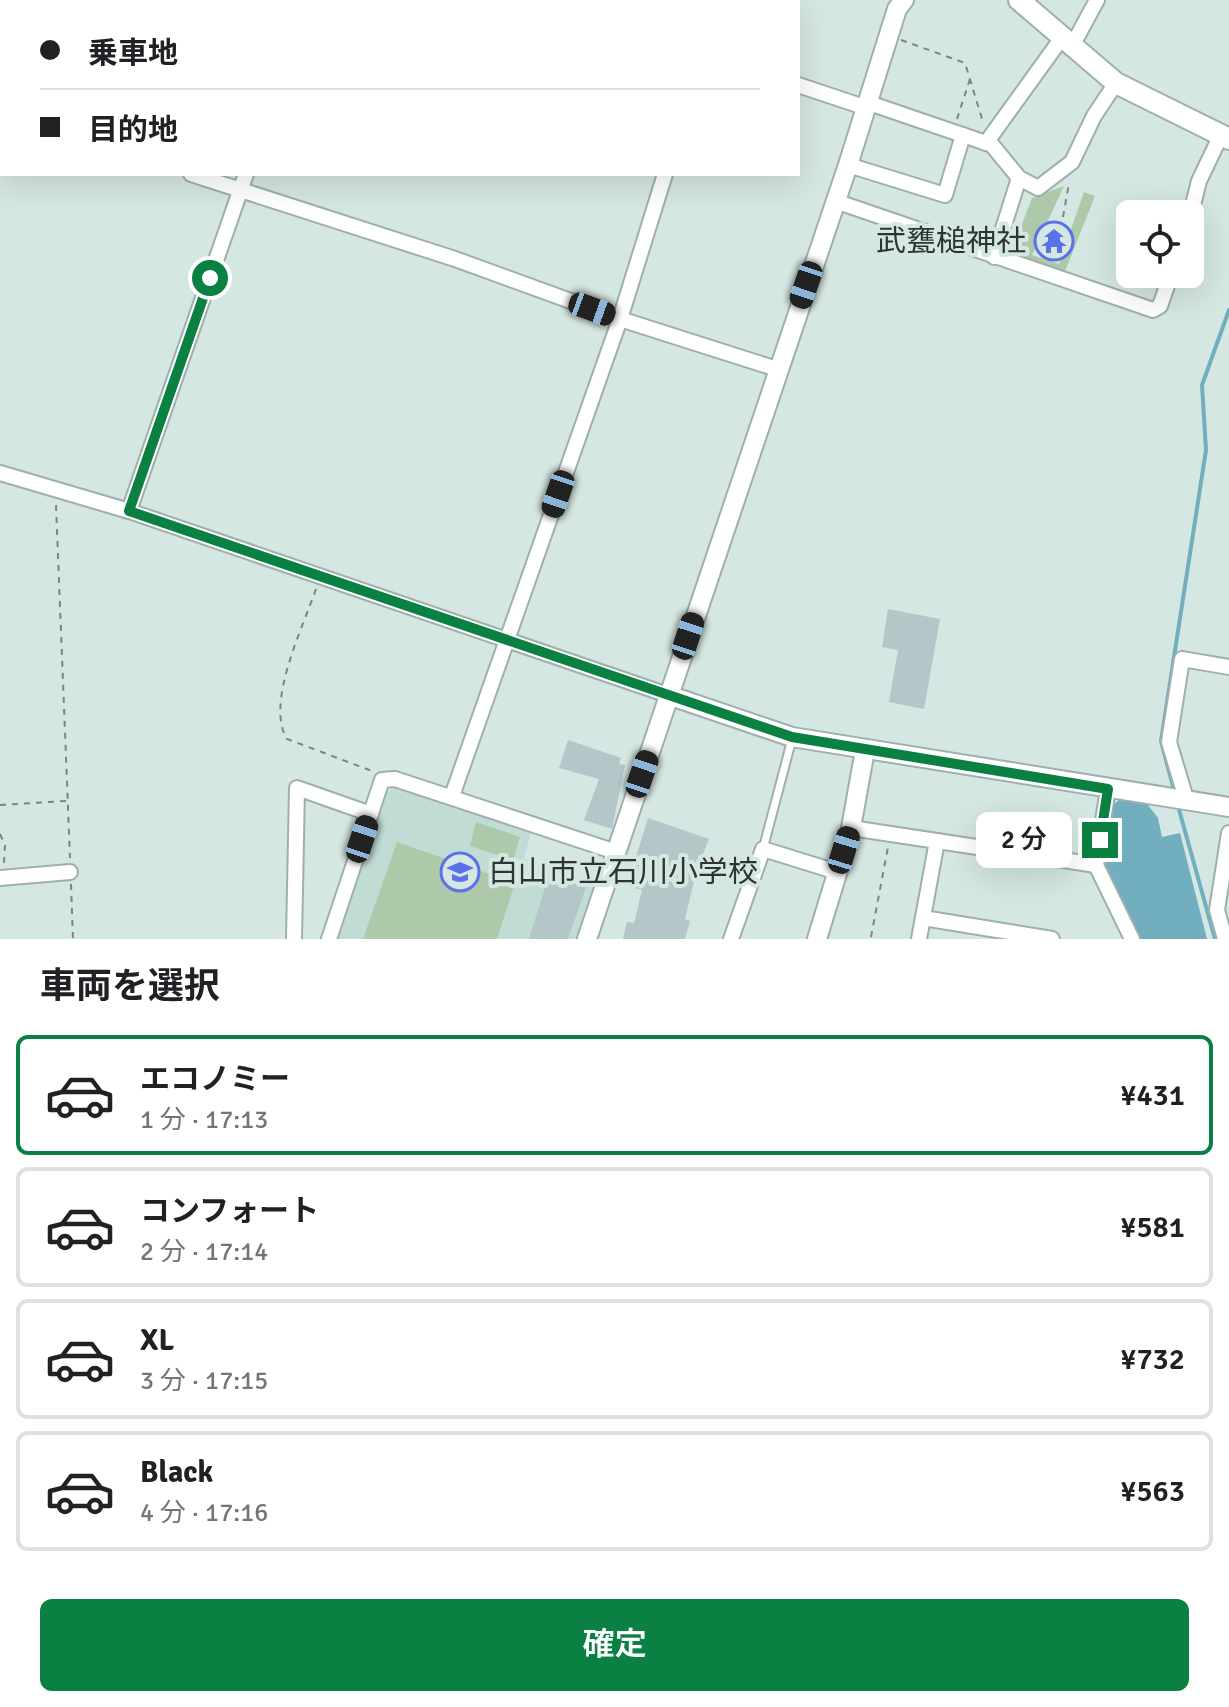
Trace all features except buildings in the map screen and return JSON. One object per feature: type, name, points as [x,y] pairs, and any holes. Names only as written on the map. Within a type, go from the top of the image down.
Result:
[{"type":"main road","points":[[1019,0],[1116,83],[1225,137]]},
{"type":"street","points":[[587,939],[868,106],[897,9],[904,0]]},
{"type":"street","points":[[986,143],[1097,0]]},
{"type":"street","points":[[800,86],[986,143],[1019,178],[1038,188],[1072,162],[1094,116],[1116,83]]},
{"type":"street","points":[[848,165],[945,195],[958,133]]},
{"type":"street","points":[[1194,200],[1199,181],[1225,137]]},
{"type":"street","points":[[197,176],[455,259],[620,319],[777,369]]},
{"type":"street","points":[[129,511],[245,176]]},
{"type":"street","points":[[452,796],[620,319],[664,176]]},
{"type":"street","points":[[994,257],[1019,178]]},
{"type":"street","points":[[835,201],[1153,310],[1160,306],[1166,288]]},
{"type":"street","points":[[0,473],[129,511],[792,737],[1229,807]]},
{"type":"street","points":[[1180,801],[1169,742],[1182,659],[1229,667]]},
{"type":"street","points":[[817,939],[851,828],[865,750]]},
{"type":"street","points":[[329,939],[382,780],[395,779],[452,796],[616,852]]},
{"type":"street","points":[[294,939],[297,788],[371,814]]},
{"type":"street","points":[[1108,789],[1096,865],[1132,939]]},
{"type":"street","points":[[851,828],[1096,865]]},
{"type":"street","points":[[1225,939],[1217,910],[1229,833]]},
{"type":"street","points":[[919,939],[937,841]]},
{"type":"street","points":[[731,939],[763,849],[837,872]]},
{"type":"street","points":[[2,877],[70,872]]},
{"type":"street","points":[[923,918],[1052,939]]},
{"type":"lane","points":[[763,849],[792,737]]},
{"type":"path","points":[[889,36],[958,59],[971,76],[986,143]]},
{"type":"path","points":[[958,133],[971,76]]},
{"type":"path","points":[[1063,217],[1072,162]]},
{"type":"path","points":[[56,487],[73,939]]},
{"type":"path","points":[[320,576],[279,704],[280,728],[287,739],[368,768],[382,780]]},
{"type":"path","points":[[0,805],[67,801]]},
{"type":"path","points":[[0,834],[5,845],[2,877]]},
{"type":"path","points":[[871,937],[891,834]]},
{"type":"shaded area","name":"白山市立石川小学校","points":[[400,786],[531,832],[524,859],[598,885],[580,939],[337,939],[385,792]]},
{"type":"green space","points":[[1064,186],[1032,255],[1059,264],[1084,192],[1095,196],[1064,274],[1010,255],[1032,198]]},
{"type":"green space","points":[[476,822],[520,837],[513,860],[470,846]]},
{"type":"green space","points":[[397,842],[515,883],[497,939],[363,939]]},
{"type":"water","points":[[1119,800],[1148,805],[1158,818],[1162,837],[1180,833],[1207,939],[1139,939],[1105,871],[1112,806]]},
{"type":"waterway","points":[[1175,794],[1161,741],[1206,450],[1202,385],[1229,310]]},
{"type":"waterway","points":[[1178,806],[1215,939]]},
{"type":"place","name":"武甕槌神社","points":[[1054,241]]},
{"type":"place","name":"白山市立石川小学校","points":[[460,872]]},
{"type":"route","points":[[210,278],[129,511],[792,737],[1108,789],[1100,840]]}]
